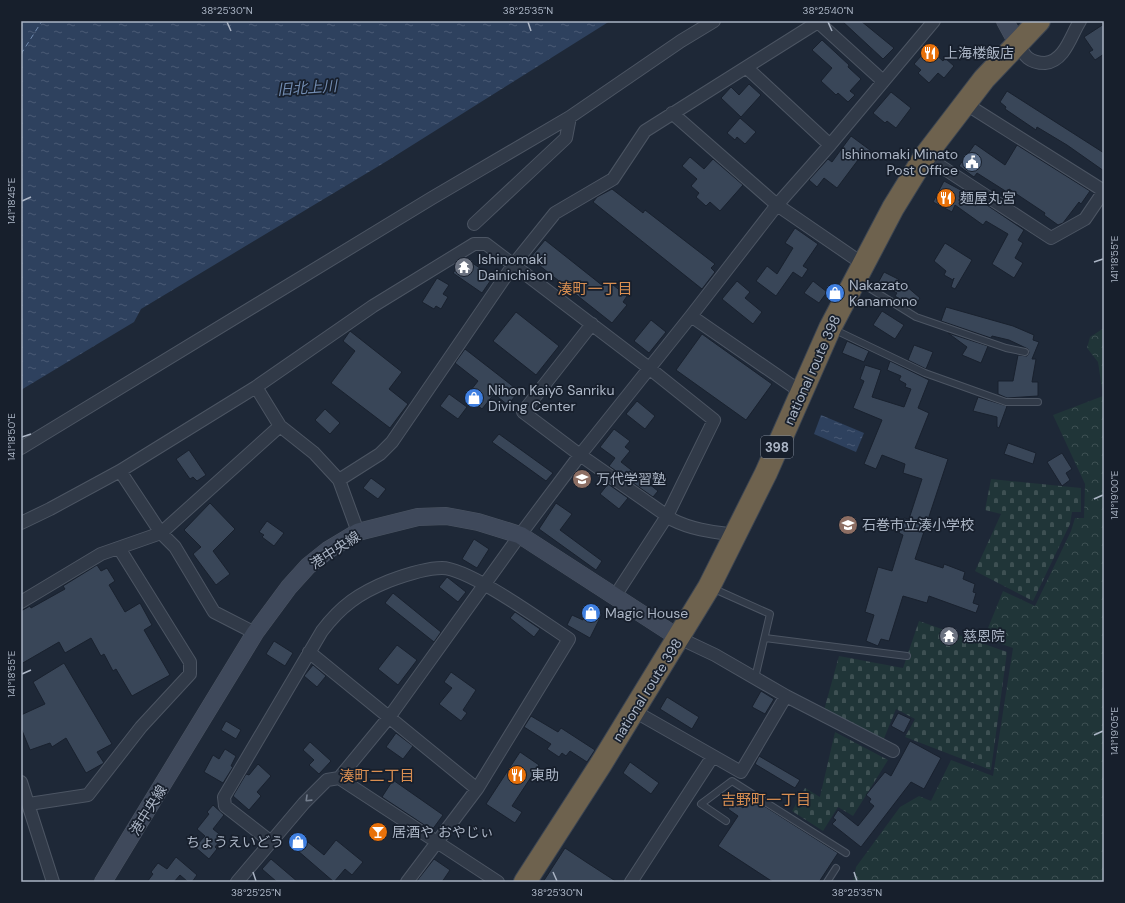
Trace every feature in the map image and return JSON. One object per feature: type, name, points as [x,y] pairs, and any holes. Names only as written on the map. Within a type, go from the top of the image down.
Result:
[{"type":"highway","name":"national route 398","points":[[525,882],[634,711],[709,586],[766,473],[830,328],[893,208],[925,156],[966,104],[984,78],[1039,21]]},
{"type":"street","points":[[21,448],[432,198],[570,117],[681,41],[714,21]]},
{"type":"street","points":[[237,882],[304,802],[327,780],[339,778],[390,716],[520,535],[580,456],[692,316],[777,205],[830,145],[934,21]]},
{"type":"street","points":[[1005,21],[1017,43],[1028,58],[1039,63],[1050,62],[1064,51],[1080,21]]},
{"type":"street","points":[[339,480],[380,454],[392,442],[514,264],[555,213],[613,179],[645,132],[672,113],[747,68],[817,22],[883,81]]},
{"type":"street","points":[[747,68],[830,145]]},
{"type":"street","points":[[925,156],[1051,238],[1085,219],[1104,191],[966,104]]},
{"type":"street","points":[[672,113],[777,205],[859,271]]},
{"type":"street","points":[[474,224],[566,138],[570,117]]},
{"type":"street","points":[[21,523],[50,510],[120,471],[256,387],[373,306],[474,244],[486,244],[649,368],[714,420],[667,516],[615,596]]},
{"type":"street","points":[[692,316],[801,392]]},
{"type":"street","points":[[592,324],[523,412],[580,456],[667,516],[686,526],[709,532],[736,535]]},
{"type":"street","points":[[256,387],[280,426],[314,453],[339,480],[358,532]]},
{"type":"street","points":[[21,602],[101,554],[161,533],[280,426]]},
{"type":"street","points":[[120,471],[161,533],[175,547],[214,612],[255,633]]},
{"type":"street","name":"港中央線","points":[[103,882],[255,633],[288,587],[308,566],[328,550],[358,532],[418,517],[446,516],[478,522],[520,535],[679,638]]},
{"type":"street","points":[[29,804],[88,795],[141,727],[190,674],[190,662],[119,548]]},
{"type":"street","points":[[270,841],[225,806],[224,797],[322,631],[336,613],[357,596],[401,576],[443,568],[467,575],[569,639],[477,789],[438,843],[407,882]]},
{"type":"street","points":[[679,638],[715,654],[786,696],[893,751]]},
{"type":"street","points":[[309,652],[390,716],[477,789]]},
{"type":"street","points":[[634,711],[741,772],[786,696]]},
{"type":"street","points":[[631,882],[713,756]]},
{"type":"street","points":[[339,778],[498,882]]},
{"type":"street","points":[[21,782],[53,882]]},
{"type":"lane","points":[[859,271],[916,318],[1006,348],[1025,352]]},
{"type":"lane","points":[[830,328],[925,373],[1006,402],[1038,402]]},
{"type":"lane","points":[[709,586],[770,614],[755,678]]},
{"type":"lane","points":[[764,638],[907,656]]},
{"type":"lane","points":[[726,821],[701,804],[732,780],[846,853]]},
{"type":"lane","points":[[827,882],[836,868]]},
{"type":"green space","points":[[1104,328],[1104,882],[853,882],[856,867],[900,807],[919,796],[931,801],[951,760],[993,776],[1013,648],[984,638],[1003,591],[1035,606],[1071,531],[1075,518],[1084,518],[1085,484],[1053,415],[1103,396],[1098,362],[1087,348],[1090,337]]},
{"type":"green space","points":[[991,479],[1081,488],[1081,512],[1072,512],[1070,524],[1033,601],[975,571],[1001,514],[985,510]]},
{"type":"green space","points":[[919,621],[1007,652],[991,770],[905,737],[915,719],[896,709],[883,741],[824,710],[839,656],[903,668]]},
{"type":"green space","points":[[835,732],[888,760],[853,816],[838,807],[823,831],[792,811],[805,788],[820,797]]},
{"type":"water","name":"旧北上川","points":[[21,21],[610,21],[387,161],[141,309],[134,322],[21,390]]},
{"type":"water","points":[[821,415],[864,433],[856,452],[814,434]]},
{"type":"building","points":[[842,21],[861,21],[894,48],[883,59]]},
{"type":"building","points":[[1104,24],[1104,54],[1095,60],[1089,52],[1093,50],[1084,37]]},
{"type":"building","points":[[822,40],[849,65],[848,67],[861,79],[850,91],[855,95],[848,102],[838,93],[836,95],[821,81],[832,68],[812,50]]},
{"type":"building","points":[[928,48],[943,61],[945,58],[954,66],[944,78],[938,73],[929,83],[918,73],[921,70],[914,64]]},
{"type":"building","points":[[749,84],[761,95],[741,117],[721,98],[731,87],[739,95]]},
{"type":"building","points":[[1007,91],[1104,153],[1104,171],[1067,145],[1037,127],[1036,130],[1005,109],[1006,107],[1000,102]]},
{"type":"building","points":[[891,92],[911,108],[896,128],[887,121],[885,123],[873,113]]},
{"type":"building","points":[[740,118],[756,132],[745,144],[737,137],[735,140],[727,133]]},
{"type":"building","points":[[851,136],[874,153],[868,161],[861,156],[837,188],[824,178],[817,187],[809,180],[828,159],[832,162]]},
{"type":"building","points":[[975,144],[1005,165],[1017,145],[1090,191],[1081,204],[1079,202],[1063,223],[1058,225],[1044,215],[1045,213],[1009,189],[1007,192],[977,173],[974,177],[959,166]]},
{"type":"building","points":[[690,157],[704,169],[713,159],[743,185],[720,211],[710,202],[706,206],[696,197],[699,193],[691,186],[697,179],[682,166]]},
{"type":"building","points":[[944,181],[981,201],[1024,230],[1018,240],[1023,243],[1015,258],[1023,263],[1014,278],[992,264],[1008,234],[986,221],[983,225],[955,205],[952,212],[933,202]]},
{"type":"building","points":[[612,189],[643,213],[645,210],[715,264],[711,268],[715,272],[702,289],[593,202],[597,197]]},
{"type":"building","points":[[795,228],[818,244],[803,266],[808,269],[802,278],[793,272],[776,296],[756,281],[767,266],[777,274],[793,248],[785,243]]},
{"type":"building","points":[[545,240],[603,286],[608,281],[627,296],[623,302],[627,305],[612,323],[530,258]]},
{"type":"building","points":[[945,243],[972,260],[955,289],[951,287],[954,278],[953,280],[944,275],[946,271],[934,261]]},
{"type":"building","points":[[465,258],[493,277],[482,293],[453,273]]},
{"type":"building","points":[[884,272],[898,279],[920,298],[914,308],[895,296],[897,293],[878,283]]},
{"type":"building","points":[[437,278],[449,285],[443,294],[448,297],[441,309],[436,306],[434,309],[422,302]]},
{"type":"building","points":[[737,281],[750,292],[745,298],[762,312],[753,324],[722,299]]},
{"type":"building","points":[[813,281],[827,292],[819,303],[804,293]]},
{"type":"building","points":[[946,307],[1013,326],[1034,335],[1033,340],[1039,342],[1032,359],[1036,359],[1032,382],[1038,382],[1038,396],[1007,398],[998,394],[998,381],[1013,381],[1018,355],[1027,356],[1029,353],[1028,349],[1009,340],[992,336],[991,338],[941,321]]},
{"type":"building","points":[[882,311],[904,325],[895,339],[873,325]]},
{"type":"building","points":[[516,312],[559,346],[536,375],[493,341]]},
{"type":"building","points":[[651,320],[666,332],[649,353],[634,341]]},
{"type":"building","points":[[350,331],[402,372],[389,389],[408,404],[390,428],[331,383],[355,351],[343,341]]},
{"type":"building","points":[[948,333],[988,346],[981,363],[962,355],[967,347]]},
{"type":"building","points":[[702,334],[772,384],[746,420],[676,370]]},
{"type":"building","points":[[847,341],[869,351],[864,362],[842,353]]},
{"type":"building","points":[[914,345],[933,352],[926,369],[908,360]]},
{"type":"building","points":[[465,349],[519,391],[508,405],[494,394],[482,409],[477,405],[475,408],[464,399],[478,381],[455,363]]},
{"type":"building","points":[[890,361],[929,380],[918,408],[929,413],[915,448],[948,459],[915,559],[943,568],[944,564],[965,572],[963,579],[975,584],[973,592],[976,593],[973,603],[979,605],[976,613],[929,596],[927,603],[903,596],[889,641],[881,639],[878,646],[866,641],[874,615],[865,612],[878,567],[892,571],[903,535],[899,533],[904,518],[909,519],[922,479],[903,473],[905,464],[882,455],[876,469],[864,464],[882,420],[853,408],[864,381],[860,379],[865,365],[881,370],[872,397],[904,407],[911,389],[905,387],[906,384],[899,380],[901,376],[887,370]]},
{"type":"building","points":[[449,394],[467,407],[458,419],[440,406]]},
{"type":"building","points":[[978,397],[1007,406],[999,428],[997,427],[997,417],[973,411]]},
{"type":"building","points":[[637,401],[655,416],[645,429],[626,414]]},
{"type":"building","points":[[325,409],[340,423],[330,434],[315,420]]},
{"type":"building","points":[[614,429],[630,441],[625,447],[630,451],[621,462],[658,491],[653,497],[609,466],[615,458],[600,447]]},
{"type":"building","points":[[499,434],[553,473],[546,481],[492,442]]},
{"type":"building","points":[[1008,443],[1036,453],[1033,464],[1004,454]]},
{"type":"building","points":[[189,450],[206,475],[197,481],[193,477],[190,479],[176,459]]},
{"type":"building","points":[[1062,453],[1072,469],[1066,473],[1070,480],[1062,486],[1047,462]]},
{"type":"building","points":[[371,478],[386,489],[378,499],[363,488]]},
{"type":"building","points":[[608,484],[628,498],[619,509],[600,494]]},
{"type":"building","points":[[210,503],[235,529],[213,551],[230,574],[216,585],[193,554],[201,547],[184,530]]},
{"type":"building","points":[[556,503],[572,514],[560,530],[602,561],[596,570],[539,529]]},
{"type":"building","points":[[267,521],[284,533],[274,546],[262,537],[264,535],[259,532]]},
{"type":"building","points":[[474,539],[489,549],[477,568],[462,559]]},
{"type":"building","points":[[97,565],[101,571],[107,568],[115,581],[109,585],[125,612],[140,603],[152,625],[144,630],[170,675],[132,696],[116,669],[113,671],[104,654],[101,656],[91,638],[65,653],[59,642],[21,664],[21,611],[30,606],[31,608],[65,589],[63,586]]},
{"type":"building","points":[[447,577],[466,592],[458,602],[439,587]]},
{"type":"building","points":[[393,593],[441,632],[434,642],[385,603]]},
{"type":"building","points":[[590,607],[602,614],[590,638],[567,625],[572,615],[583,620]]},
{"type":"building","points":[[515,612],[540,629],[534,637],[510,618]]},
{"type":"building","points":[[274,641],[293,653],[285,666],[266,654]]},
{"type":"building","points":[[397,645],[417,660],[398,685],[378,669]]},
{"type":"building","points":[[64,663],[112,744],[97,752],[104,763],[86,773],[66,738],[52,747],[50,743],[30,750],[21,728],[21,715],[45,704],[33,682]]},
{"type":"building","points":[[313,665],[326,676],[317,687],[304,676]]},
{"type":"building","points":[[451,672],[476,690],[463,710],[467,713],[461,721],[439,704],[452,688],[444,682]]},
{"type":"building","points":[[761,691],[774,699],[765,714],[752,707]]},
{"type":"building","points":[[667,697],[699,717],[692,729],[660,709]]},
{"type":"building","points":[[898,713],[911,719],[904,733],[891,726]]},
{"type":"building","points":[[531,716],[558,732],[561,728],[595,750],[587,762],[570,751],[566,756],[562,753],[559,757],[547,749],[551,744],[524,727]]},
{"type":"building","points":[[226,721],[241,730],[236,739],[221,730]]},
{"type":"building","points":[[396,733],[413,746],[403,759],[386,747]]},
{"type":"building","points":[[910,741],[941,758],[924,789],[911,782],[861,847],[832,824],[836,820],[833,818],[838,810],[858,826],[874,806],[869,802],[871,799],[866,795],[885,772],[891,776]]},
{"type":"building","points":[[310,742],[331,761],[319,774],[309,765],[314,760],[303,750]]},
{"type":"building","points":[[225,749],[236,756],[231,766],[233,767],[223,783],[204,772],[213,755],[219,759]]},
{"type":"building","points":[[520,752],[539,765],[512,806],[522,812],[515,823],[486,804]]},
{"type":"building","points":[[759,756],[800,780],[795,788],[755,764]]},
{"type":"building","points":[[630,762],[659,783],[651,794],[623,773]]},
{"type":"building","points":[[258,764],[271,776],[257,792],[261,796],[249,810],[233,796],[246,774],[249,775]]},
{"type":"building","points":[[393,780],[443,815],[432,830],[382,797]]},
{"type":"building","points":[[750,797],[838,853],[819,882],[773,882],[718,846],[738,816],[728,809],[733,801],[743,808]]},
{"type":"building","points":[[213,805],[224,815],[213,829],[223,837],[215,847],[217,849],[209,859],[195,847],[205,836],[197,829],[209,814],[207,812]]},
{"type":"building","points":[[298,834],[324,855],[336,840],[363,862],[352,875],[345,869],[334,882],[290,844]]},
{"type":"building","points":[[565,848],[586,862],[617,882],[543,882]]},
{"type":"building","points":[[176,857],[197,875],[192,882],[188,882],[180,875],[174,882],[147,882],[153,874],[151,872],[158,863],[167,869]]},
{"type":"building","points":[[271,859],[298,882],[277,882],[262,869]]},
{"type":"building","points":[[434,859],[450,870],[442,882],[416,882]]},
{"type":"ferry route","points":[[21,54],[42,21]]},
{"type":"place","name":"上海楼飯店","points":[[930,53]]},
{"type":"place","name":"Ishinomaki Minato Post Office","points":[[972,162]]},
{"type":"place","name":"麺屋丸宮","points":[[946,198]]},
{"type":"place","name":"Ishinomaki Dainichison","points":[[464,267]]},
{"type":"place","name":"Nakazato Kanamono","points":[[835,293]]},
{"type":"place","name":"Nihon Kaiyō Sanriku Diving Center","points":[[474,398]]},
{"type":"place","name":"万代学習塾","points":[[582,479]]},
{"type":"place","name":"石巻市立湊小学校","points":[[848,525]]},
{"type":"place","name":"Magic House","points":[[591,613]]},
{"type":"place","name":"慈恩院","points":[[949,636]]},
{"type":"place","name":"東助","points":[[517,775]]},
{"type":"place","name":"居酒や おやじぃ","points":[[378,832]]},
{"type":"place","name":"ちょうえいどう","points":[[298,842]]},
{"type":"district","name":"湊町一丁目","points":[[595,289]]},
{"type":"district","name":"湊町二丁目","points":[[377,776]]},
{"type":"district","name":"吉野町一丁目","points":[[766,800]]}]
